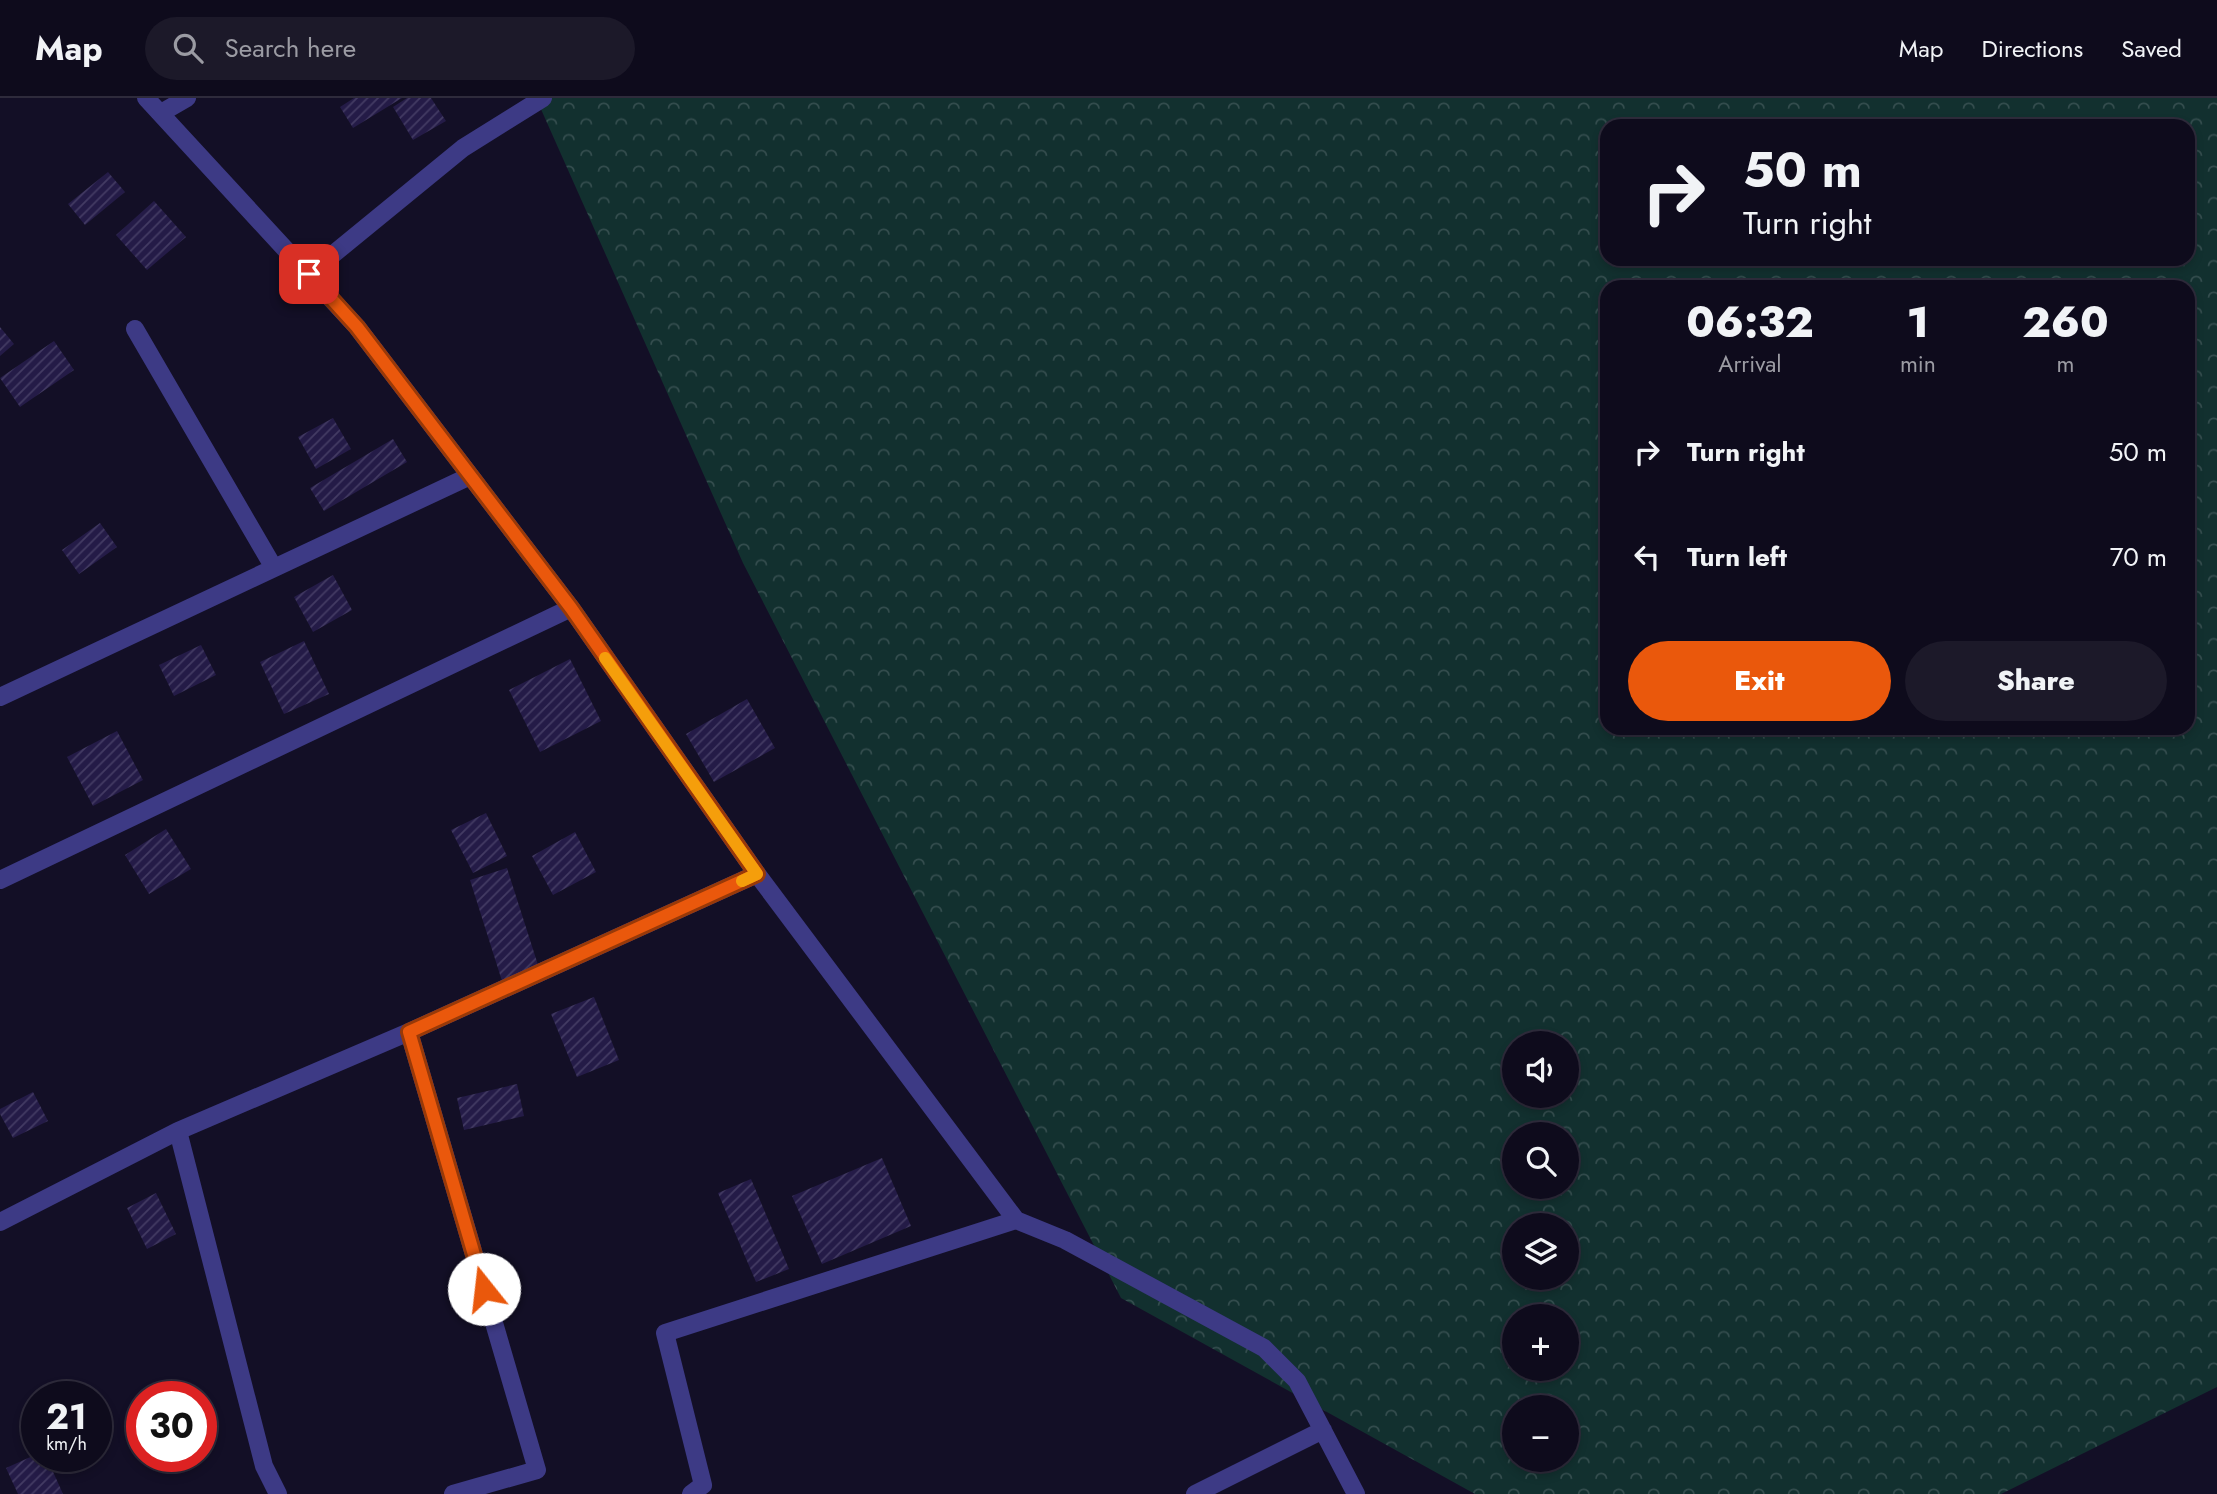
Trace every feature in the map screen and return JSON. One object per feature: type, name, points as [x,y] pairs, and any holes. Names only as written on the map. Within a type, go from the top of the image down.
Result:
[{"type":"street","points":[[146,98],[357,327],[571,608],[757,874],[1016,1220],[1065,1240],[1264,1348],[1297,1381],[1356,1494]]},
{"type":"street","points":[[161,114],[187,98]]},
{"type":"street","points":[[309,274],[463,148],[543,98]]},
{"type":"street","points":[[135,329],[274,568]]},
{"type":"street","points":[[0,697],[470,476]]},
{"type":"street","points":[[0,880],[571,608]]},
{"type":"street","points":[[0,1222],[178,1131],[409,1032],[757,874]]},
{"type":"street","points":[[409,1032],[537,1470],[453,1494]]},
{"type":"street","points":[[178,1131],[264,1466],[278,1494]]},
{"type":"street","points":[[691,1494],[703,1485],[665,1333],[1016,1220]]},
{"type":"street","points":[[1195,1494],[1323,1430]]},
{"type":"green space","points":[[536,98],[2217,98],[2217,1387],[2001,1494],[1475,1494],[1121,1298],[743,563]]},
{"type":"building","points":[[354,98],[402,98],[353,128],[340,107]]},
{"type":"building","points":[[407,98],[431,98],[446,121],[413,140],[393,107]]},
{"type":"building","points":[[108,172],[125,192],[85,225],[68,204]]},
{"type":"building","points":[[154,201],[186,237],[147,270],[116,235]]},
{"type":"building","points":[[0,327],[14,344],[0,356]]},
{"type":"building","points":[[54,341],[74,370],[20,407],[0,378]]},
{"type":"building","points":[[333,418],[351,449],[316,469],[298,437]]},
{"type":"building","points":[[393,439],[407,462],[324,511],[310,488]]},
{"type":"building","points":[[100,523],[117,547],[79,574],[62,550]]},
{"type":"building","points":[[333,575],[352,610],[313,632],[294,597]]},
{"type":"building","points":[[304,641],[329,694],[284,714],[260,662]]},
{"type":"building","points":[[201,645],[216,675],[174,696],[159,665]]},
{"type":"building","points":[[570,659],[601,721],[540,752],[509,690]]},
{"type":"building","points":[[747,699],[775,748],[714,782],[686,734]]},
{"type":"building","points":[[117,731],[143,780],[93,806],[67,757]]},
{"type":"building","points":[[486,813],[507,856],[473,873],[451,830]]},
{"type":"building","points":[[166,829],[191,869],[149,894],[125,855]]},
{"type":"building","points":[[575,832],[596,872],[553,895],[532,856]]},
{"type":"building","points":[[507,868],[539,968],[502,981],[470,880]]},
{"type":"building","points":[[594,997],[619,1060],[577,1077],[551,1014]]},
{"type":"building","points":[[517,1084],[524,1116],[464,1130],[457,1098]]},
{"type":"building","points":[[33,1092],[48,1121],[13,1138],[0,1109]]},
{"type":"building","points":[[882,1158],[911,1226],[822,1264],[792,1196]]},
{"type":"building","points":[[751,1179],[789,1269],[756,1282],[718,1193]]},
{"type":"building","points":[[156,1193],[176,1234],[147,1249],[127,1208]]},
{"type":"building","points":[[21,1461],[21,1472],[53,1472],[63,1494],[18,1494],[6,1468]]},
{"type":"slow traffic","points":[[605,658],[757,874],[742,881]]},
{"type":"route","points":[[309,274],[357,327],[571,608],[757,874],[409,1032],[484,1289]]}]
